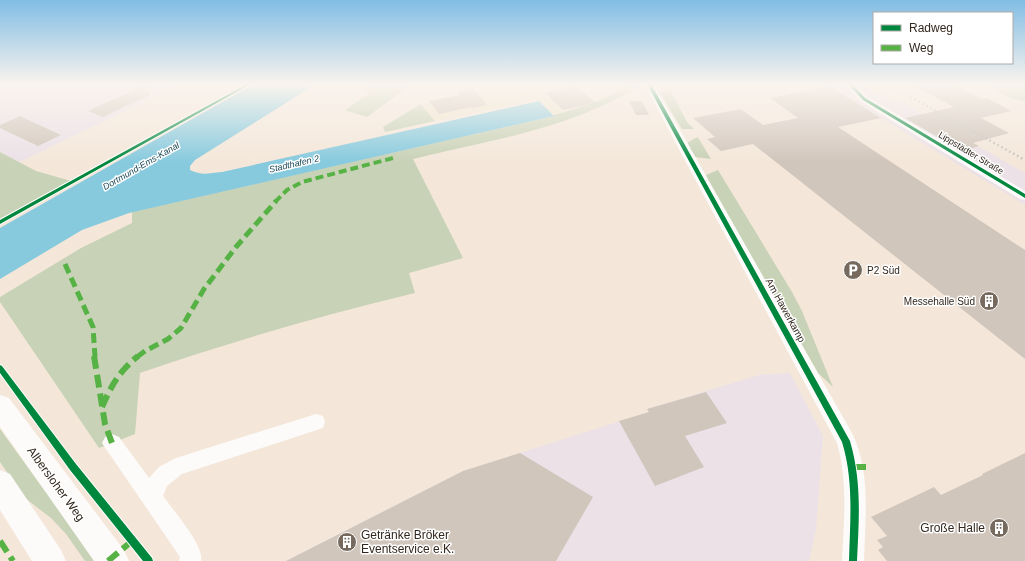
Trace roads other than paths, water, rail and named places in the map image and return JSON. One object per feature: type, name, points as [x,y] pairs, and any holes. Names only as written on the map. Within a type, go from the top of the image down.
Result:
[{"type":"main road","name":"Albersloher Weg","points":[[0,406],[113,561]]},
{"type":"main road","points":[[0,484],[50,561]]},
{"type":"street","name":"Am Hawerkamp","points":[[663,110],[846,441],[852,458],[854,480],[853,561]]},
{"type":"street","name":"Lippstädter Straße","points":[[882,110],[1025,196]]},
{"type":"street","points":[[152,499],[154,486],[162,476],[176,467],[316,422]]},
{"type":"street","points":[[112,443],[186,546],[191,557],[190,561]]},
{"type":"water","points":[[208,110],[274,110],[195,160],[190,166],[190,170],[202,174],[222,172],[498,110],[548,110],[554,116],[129,213],[82,230],[0,279],[0,228]]},
{"type":"railway","points":[[935,110],[1025,160]]},
{"type":"place","name":"P2 Süd","points":[[853,270]]},
{"type":"place","name":"Messehalle Süd","points":[[989,301]]},
{"type":"place","name":"Große Halle","points":[[999,528]]},
{"type":"place","name":"Getränke Bröker Eventservice e.K.","points":[[347,542]]},
{"type":"water label","name":"Stadthafen 2","points":[[294,164]]},
{"type":"water label","name":"Dortmund-Ems-Kanal","points":[[141,166]]}]
